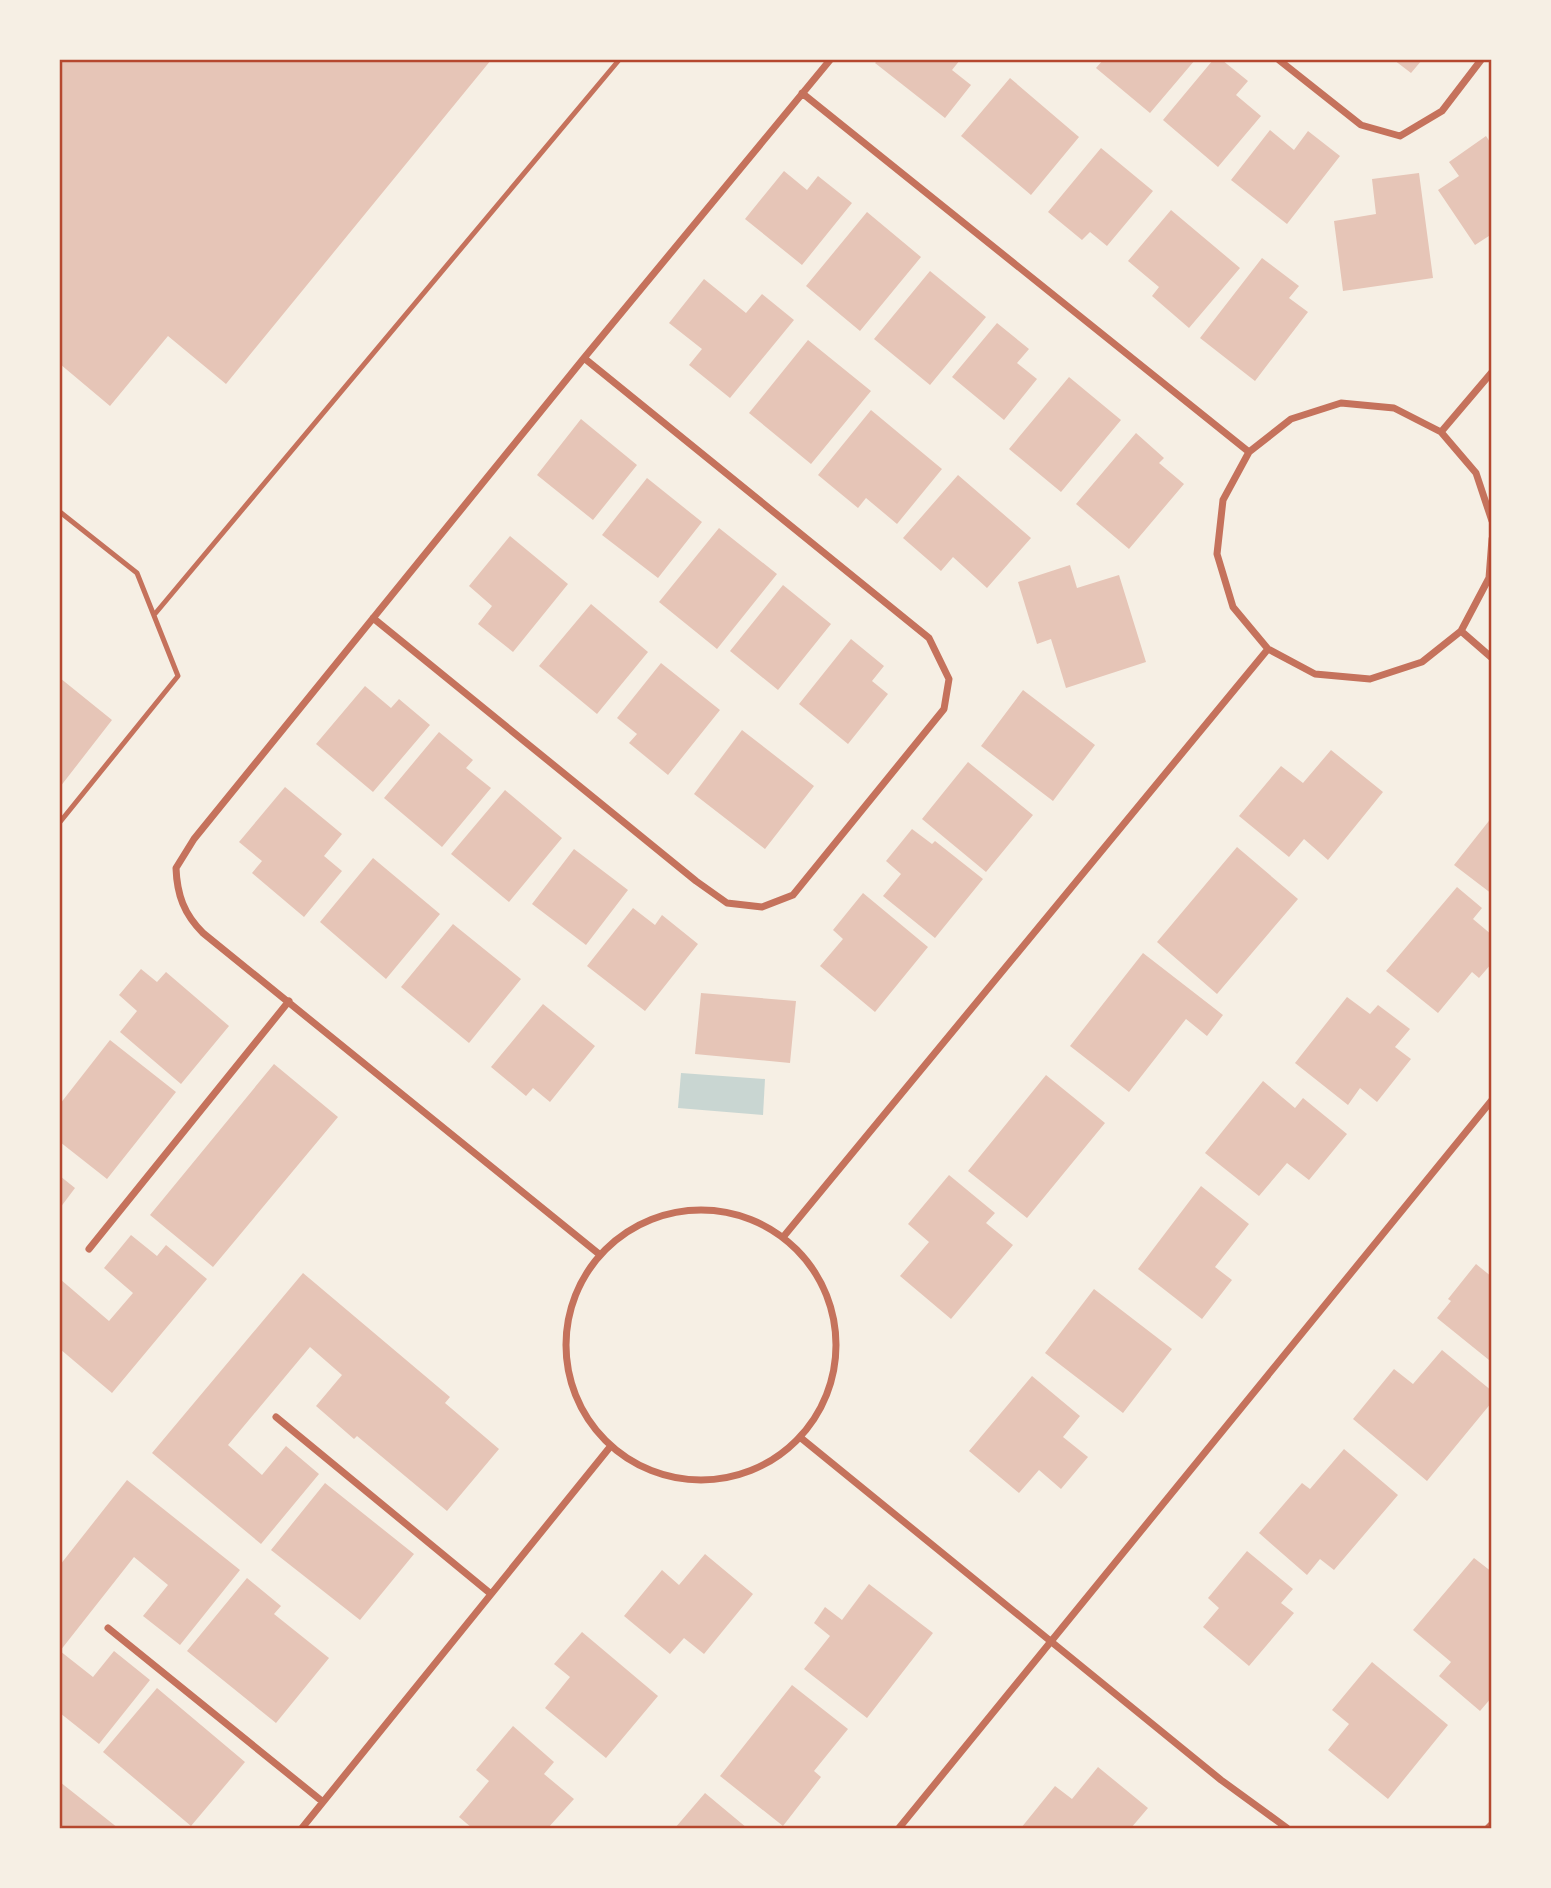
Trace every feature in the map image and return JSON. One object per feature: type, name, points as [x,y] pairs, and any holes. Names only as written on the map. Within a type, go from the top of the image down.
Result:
[{"type":"street","points":[[599,1254],[203,933],[189,919],[181,903],[176,868],[194,839],[830,60]]},
{"type":"street","points":[[1279,60],[1361,125],[1400,136],[1442,111],[1481,60]]},
{"type":"street","points":[[802,93],[1249,452]]},
{"type":"street","points":[[373,618],[696,881],[727,903],[762,907],[793,895],[944,709],[949,679],[929,638],[584,358]]},
{"type":"street","points":[[1441,432],[1492,372]]},
{"type":"street","points":[[1492,521],[1476,473],[1441,432],[1394,408],[1341,403],[1290,419],[1249,452],[1223,500],[1217,554],[1233,607],[1268,649],[1315,674],[1370,679],[1422,662],[1461,631],[1489,578],[1492,539]]},
{"type":"street","points":[[1461,631],[1492,658]]},
{"type":"street","points":[[784,1236],[1268,649]]},
{"type":"street","points":[[89,1249],[289,1001]]},
{"type":"street","points":[[899,1829],[1492,1100]]},
{"type":"street","points":[[688,1209],[738,1214],[784,1236],[815,1269],[833,1311],[837,1356],[826,1400],[801,1438],[759,1469],[707,1481],[655,1474],[610,1447],[578,1405],[565,1353],[572,1301],[599,1254],[639,1223],[688,1209]]},
{"type":"street","points":[[276,1417],[491,1594]]},
{"type":"street","points":[[801,1438],[1222,1780],[1287,1829]]},
{"type":"street","points":[[302,1829],[610,1447]]},
{"type":"street","points":[[108,1628],[323,1802]]},
{"type":"street","points":[[1488,1829],[1492,1824]]},
{"type":"lane","points":[[153,615],[619,60]]},
{"type":"lane","points":[[60,512],[136,573],[178,676],[60,822]]},
{"type":"shaded area","points":[[681,1073],[765,1079],[763,1115],[678,1108]]},
{"type":"building","points":[[60,60],[491,60],[226,384],[168,336],[110,406],[60,364]]},
{"type":"building","points":[[878,60],[960,60],[952,70],[971,85],[945,118],[875,63]]},
{"type":"building","points":[[1103,60],[1195,60],[1150,113],[1096,68]]},
{"type":"building","points":[[1213,60],[1222,60],[1248,81],[1236,95],[1261,116],[1218,167],[1163,120]]},
{"type":"building","points":[[1394,60],[1422,60],[1411,73]]},
{"type":"building","points":[[1010,78],[1079,137],[1031,195],[961,136]]},
{"type":"building","points":[[1270,130],[1294,150],[1308,131],[1340,156],[1287,224],[1231,180]]},
{"type":"building","points":[[1486,136],[1492,145],[1492,234],[1475,245],[1438,190],[1459,176],[1449,162]]},
{"type":"building","points":[[1101,148],[1153,191],[1107,246],[1090,232],[1082,240],[1048,212]]},
{"type":"building","points":[[784,171],[807,190],[818,176],[852,203],[802,265],[745,219]]},
{"type":"building","points":[[1419,173],[1433,278],[1343,291],[1334,221],[1376,214],[1372,179]]},
{"type":"building","points":[[1171,210],[1240,268],[1189,328],[1152,296],[1159,287],[1128,261]]},
{"type":"building","points":[[867,212],[921,257],[860,331],[806,286]]},
{"type":"building","points":[[1262,258],[1299,286],[1289,298],[1308,312],[1255,381],[1200,338]]},
{"type":"building","points":[[930,271],[986,317],[930,385],[874,339]]},
{"type":"building","points":[[704,279],[746,313],[762,294],[794,320],[730,398],[689,365],[702,349],[669,323]]},
{"type":"building","points":[[997,323],[1029,349],[1017,363],[1037,379],[1004,420],[952,377]]},
{"type":"building","points":[[808,340],[871,391],[811,464],[749,413]]},
{"type":"building","points":[[1069,377],[1121,420],[1061,492],[1009,449]]},
{"type":"building","points":[[871,410],[942,469],[897,524],[866,498],[858,508],[818,475]]},
{"type":"building","points":[[581,419],[637,465],[593,520],[537,475]]},
{"type":"building","points":[[1136,433],[1164,458],[1159,463],[1184,484],[1129,549],[1076,504]]},
{"type":"building","points":[[958,475],[1031,538],[987,588],[953,557],[941,571],[903,538]]},
{"type":"building","points":[[647,478],[702,522],[658,578],[602,535]]},
{"type":"building","points":[[719,528],[777,574],[717,649],[659,602]]},
{"type":"building","points":[[510,536],[568,584],[513,652],[478,624],[492,606],[469,586]]},
{"type":"building","points":[[1070,565],[1077,588],[1119,575],[1146,662],[1066,688],[1051,639],[1037,644],[1018,582]]},
{"type":"building","points":[[783,585],[831,624],[778,690],[730,651]]},
{"type":"building","points":[[591,604],[648,652],[597,714],[539,666]]},
{"type":"building","points":[[851,639],[884,666],[872,681],[888,694],[848,744],[799,704]]},
{"type":"building","points":[[661,663],[720,710],[668,775],[629,743],[637,734],[617,718]]},
{"type":"building","points":[[60,678],[112,720],[60,787]]},
{"type":"building","points":[[365,686],[391,708],[399,699],[430,725],[373,792],[316,744]]},
{"type":"building","points":[[1023,690],[1095,745],[1053,801],[981,746]]},
{"type":"building","points":[[742,730],[814,786],[765,849],[694,794]]},
{"type":"building","points":[[439,732],[473,760],[466,768],[491,788],[442,847],[384,798]]},
{"type":"building","points":[[1331,750],[1383,792],[1328,860],[1304,839],[1289,857],[1239,816],[1281,766],[1303,783]]},
{"type":"building","points":[[968,762],[1033,815],[986,872],[922,819]]},
{"type":"building","points":[[285,787],[342,834],[324,856],[342,871],[304,917],[252,873],[262,861],[239,842]]},
{"type":"building","points":[[505,790],[562,838],[509,902],[451,854]]},
{"type":"building","points":[[1492,817],[1492,894],[1454,865]]},
{"type":"building","points":[[912,829],[932,844],[935,841],[983,879],[935,938],[883,896],[901,874],[886,861]]},
{"type":"building","points":[[1237,847],[1298,899],[1217,994],[1157,942]]},
{"type":"building","points":[[574,849],[628,890],[586,945],[532,904]]},
{"type":"building","points":[[373,858],[440,914],[386,979],[320,922]]},
{"type":"building","points":[[1457,887],[1482,908],[1473,919],[1492,935],[1492,963],[1479,978],[1472,972],[1438,1013],[1386,971]]},
{"type":"building","points":[[863,893],[928,947],[875,1012],[820,966],[843,939],[833,930]]},
{"type":"building","points":[[633,908],[655,925],[662,915],[698,944],[645,1011],[587,966]]},
{"type":"building","points":[[453,924],[521,979],[469,1043],[401,987]]},
{"type":"building","points":[[1143,953],[1223,1015],[1207,1036],[1186,1019],[1129,1092],[1070,1046]]},
{"type":"building","points":[[141,969],[157,982],[166,972],[229,1026],[181,1084],[120,1032],[137,1011],[119,995]]},
{"type":"building","points":[[701,993],[796,1001],[790,1063],[695,1054]]},
{"type":"building","points":[[1347,997],[1370,1014],[1378,1005],[1410,1029],[1395,1047],[1411,1059],[1377,1102],[1360,1088],[1348,1105],[1295,1063]]},
{"type":"building","points":[[543,1004],[595,1046],[550,1102],[533,1088],[526,1096],[491,1067]]},
{"type":"building","points":[[110,1040],[176,1092],[107,1179],[60,1142],[60,1104]]},
{"type":"building","points":[[274,1064],[338,1117],[213,1267],[150,1215]]},
{"type":"building","points":[[1046,1075],[1105,1123],[1027,1218],[968,1171]]},
{"type":"building","points":[[1263,1081],[1295,1108],[1303,1098],[1347,1134],[1309,1180],[1287,1163],[1259,1196],[1205,1153]]},
{"type":"building","points":[[949,1175],[995,1213],[986,1223],[1013,1245],[951,1319],[900,1276],[929,1242],[908,1224]]},
{"type":"building","points":[[60,1176],[75,1188],[60,1208]]},
{"type":"building","points":[[1201,1186],[1249,1224],[1215,1267],[1232,1280],[1202,1319],[1138,1269]]},
{"type":"building","points":[[131,1235],[157,1256],[166,1245],[207,1279],[112,1393],[60,1349],[60,1279],[109,1321],[133,1293],[104,1268]]},
{"type":"building","points":[[1476,1264],[1492,1277],[1492,1357],[1489,1360],[1437,1318],[1451,1301],[1448,1299]]},
{"type":"building","points":[[303,1273],[450,1397],[445,1403],[499,1449],[447,1511],[357,1436],[354,1439],[316,1406],[342,1375],[310,1347],[228,1445],[262,1475],[286,1446],[319,1474],[261,1544],[152,1453]]},
{"type":"building","points":[[1094,1289],[1172,1349],[1123,1413],[1045,1353]]},
{"type":"building","points":[[1442,1350],[1492,1391],[1492,1402],[1427,1481],[1353,1419],[1394,1369],[1413,1384]]},
{"type":"building","points":[[1032,1376],[1080,1416],[1063,1437],[1088,1457],[1061,1489],[1039,1470],[1019,1493],[969,1451]]},
{"type":"building","points":[[1344,1449],[1398,1495],[1334,1570],[1320,1559],[1307,1575],[1259,1533],[1302,1483],[1310,1489]]},
{"type":"building","points":[[127,1480],[240,1570],[180,1645],[143,1616],[168,1585],[134,1557],[60,1651],[60,1565]]},
{"type":"building","points":[[325,1483],[414,1554],[360,1620],[271,1550]]},
{"type":"building","points":[[1247,1551],[1293,1589],[1281,1603],[1294,1613],[1249,1666],[1203,1627],[1219,1608],[1208,1598]]},
{"type":"building","points":[[705,1554],[753,1594],[704,1654],[684,1638],[670,1654],[624,1616],[662,1570],[679,1585]]},
{"type":"building","points":[[1474,1558],[1492,1572],[1492,1697],[1480,1711],[1439,1676],[1451,1662],[1413,1630]]},
{"type":"building","points":[[247,1578],[281,1606],[274,1614],[329,1658],[276,1723],[187,1651]]},
{"type":"building","points":[[869,1584],[933,1633],[867,1718],[804,1669],[830,1636],[814,1623],[825,1607],[842,1620]]},
{"type":"building","points":[[582,1632],[658,1696],[606,1758],[545,1708],[570,1677],[554,1664]]},
{"type":"building","points":[[60,1651],[93,1677],[114,1651],[150,1680],[99,1744],[60,1713]]},
{"type":"building","points":[[1372,1662],[1448,1725],[1388,1799],[1328,1750],[1349,1724],[1332,1710]]},
{"type":"building","points":[[792,1685],[848,1729],[814,1771],[821,1777],[783,1826],[720,1776]]},
{"type":"building","points":[[157,1688],[245,1762],[191,1826],[103,1752]]},
{"type":"building","points":[[513,1726],[554,1762],[544,1774],[574,1799],[548,1828],[472,1828],[459,1817],[489,1781],[476,1770]]},
{"type":"building","points":[[1098,1767],[1148,1808],[1131,1828],[1021,1828],[1055,1786],[1072,1799]]},
{"type":"building","points":[[60,1782],[118,1828],[60,1828]]},
{"type":"building","points":[[705,1793],[747,1828],[675,1828]]}]
